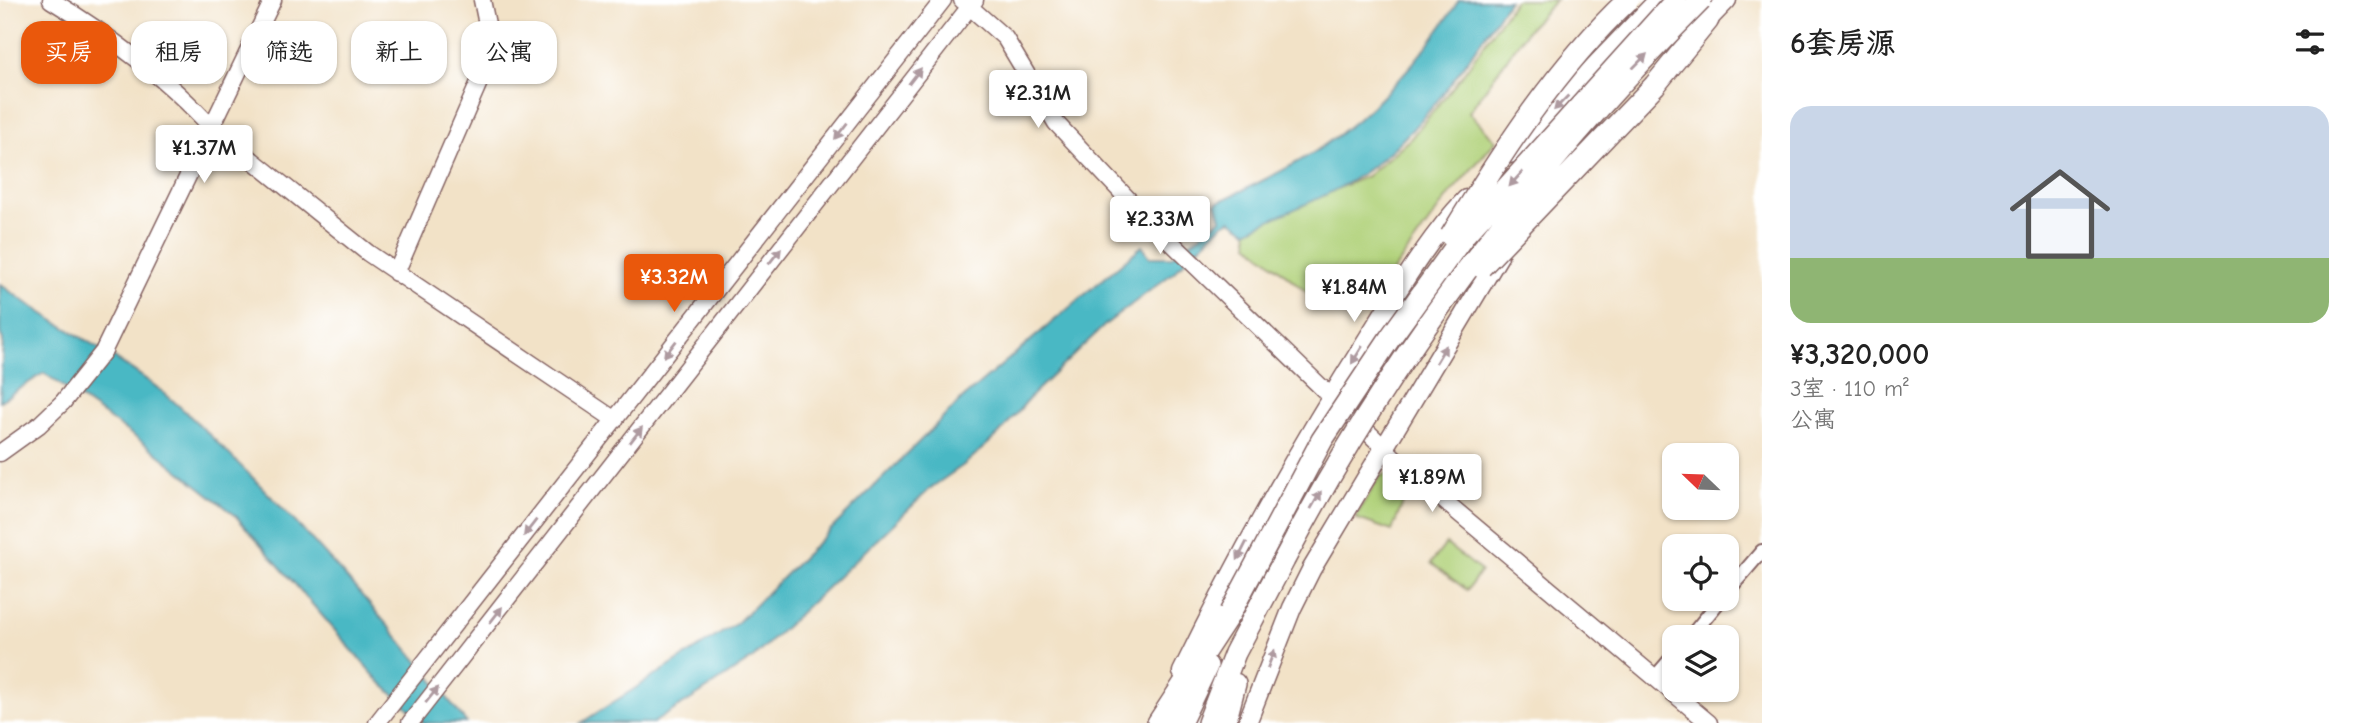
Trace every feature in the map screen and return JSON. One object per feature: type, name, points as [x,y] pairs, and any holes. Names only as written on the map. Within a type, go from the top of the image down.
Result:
[{"type":"highway","points":[[1416,302],[1430,271],[1478,191],[1537,105],[1593,33],[1628,0]]},
{"type":"highway","points":[[1180,723],[1230,613],[1322,440],[1416,302],[1465,234],[1676,0]]},
{"type":"highway","points":[[1208,723],[1240,643],[1316,500],[1382,391],[1524,195],[1626,75],[1701,0]]},
{"type":"highway","points":[[1438,311],[1530,220],[1655,85],[1708,20]]},
{"type":"highway","points":[[1225,723],[1244,656],[1284,560]]},
{"type":"highway","points":[[1157,723],[1230,613]]},
{"type":"main road","points":[[1157,723],[1249,539],[1332,395],[1394,296],[1455,210],[1658,0]]},
{"type":"main road","points":[[1247,723],[1299,593],[1502,253],[1521,226],[1643,86],[1727,0]]},
{"type":"street","points":[[51,0],[116,45],[193,107],[211,127],[396,273],[615,420]]},
{"type":"street","points":[[0,453],[39,425],[63,402],[103,352],[273,0]]},
{"type":"street","points":[[396,273],[483,73],[489,34],[482,0]]},
{"type":"street","points":[[377,723],[943,0]]},
{"type":"street","points":[[410,722],[969,2],[1005,38],[1056,123],[1193,263],[1384,447],[1486,537],[1656,676],[1709,723]]},
{"type":"street","points":[[1739,579],[1762,551]]},
{"type":"street","points":[[1700,625],[1711,611]]},
{"type":"street","points":[[1656,676],[1662,669]]},
{"type":"green space","points":[[1515,0],[1556,0],[1529,28],[1469,112],[1496,141],[1448,196],[1364,311],[1321,304],[1249,244],[1247,231],[1298,205],[1367,176],[1411,138],[1461,77]]},
{"type":"green space","points":[[1392,473],[1409,487],[1392,531],[1355,518],[1380,476]]},
{"type":"green space","points":[[1446,544],[1481,571],[1467,590],[1431,563]]},
{"type":"water","points":[[1459,0],[1509,0],[1444,92],[1387,154],[1338,189],[1247,231],[1231,220],[1222,225],[1174,272],[1106,324],[1032,395],[999,434],[965,464],[932,487],[753,658],[653,723],[581,723],[737,623],[963,398],[1142,246],[1150,257],[1171,257],[1221,219],[1216,203],[1316,151],[1357,120],[1413,63]]},
{"type":"water","points":[[0,284],[140,375],[195,420],[336,566],[467,723],[424,723],[377,679],[235,515],[148,446],[44,373],[0,401],[3,340],[0,333]]}]
